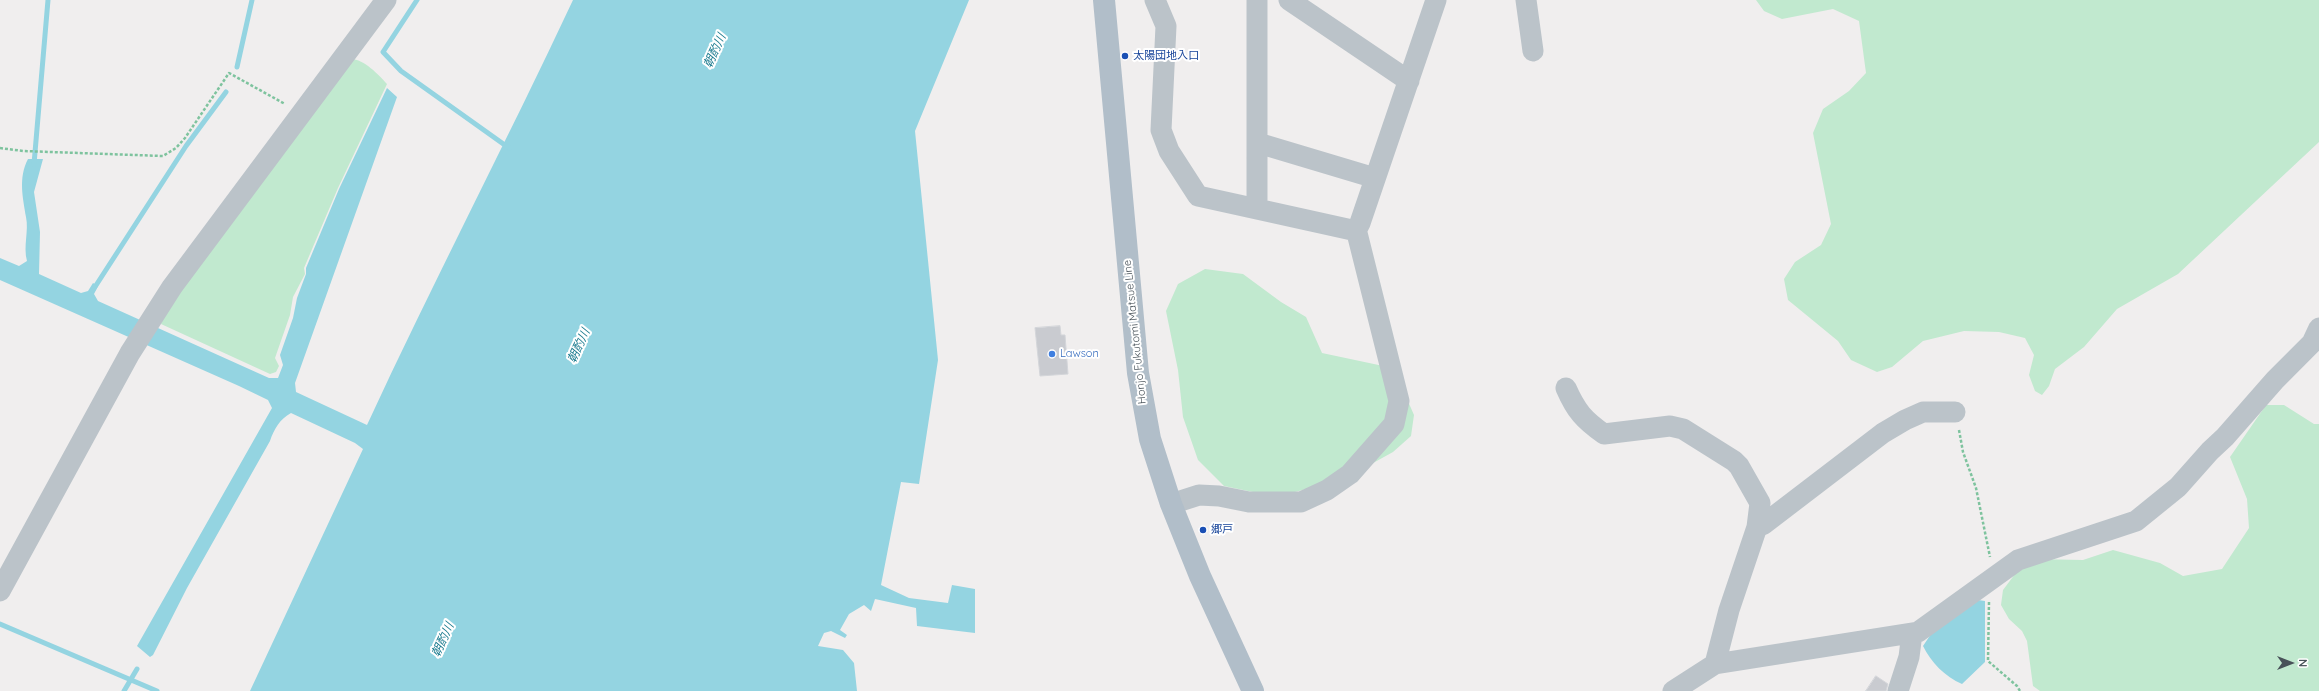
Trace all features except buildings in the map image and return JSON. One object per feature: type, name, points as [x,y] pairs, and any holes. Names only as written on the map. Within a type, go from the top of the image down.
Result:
[{"type":"main road","name":"Honjo Fukutomi Matsue Line","points":[[1104,0],[1138,373],[1150,439],[1171,504],[1200,576],[1253,691]]},
{"type":"street","points":[[0,591],[130,353],[153,316],[172,287],[386,0]]},
{"type":"street","points":[[1155,0],[1166,26],[1161,130],[1169,151],[1198,196],[1356,229]]},
{"type":"street","points":[[1257,0],[1257,209]]},
{"type":"street","points":[[1289,0],[1409,81]]},
{"type":"street","points":[[1171,504],[1199,495],[1219,496],[1249,502],[1301,502],[1327,490],[1350,474],[1394,424],[1399,401],[1356,229],[1409,81],[1436,0]]},
{"type":"street","points":[[1526,0],[1533,51]]},
{"type":"street","points":[[1258,143],[1375,178]]},
{"type":"street","points":[[1673,691],[1715,664],[1918,632],[2018,560],[2136,521],[2178,487],[2275,380],[2312,343],[2319,328]]},
{"type":"street","points":[[1566,388],[1573,404],[1584,420],[1604,434],[1670,426],[1683,429],[1734,461],[1739,466],[1760,503],[1757,527],[1729,610],[1715,664]]},
{"type":"street","points":[[1757,527],[1764,524],[1883,433],[1905,420],[1923,412],[1955,412]]},
{"type":"street","points":[[1898,691],[1908,657],[1912,633]]},
{"type":"path","points":[[0,148],[23,151],[163,156],[176,148],[185,138],[229,74],[300,114]]},
{"type":"path","points":[[1955,412],[1963,452],[1976,488],[1992,580],[1988,661],[2017,686],[2020,691]]},
{"type":"green space","points":[[1756,0],[2319,0],[2319,142],[2178,274],[2117,309],[2084,347],[2055,369],[2049,386],[2042,395],[2035,391],[2029,375],[2034,355],[2025,338],[1999,332],[1964,331],[1923,341],[1892,367],[1877,372],[1851,360],[1838,341],[1788,300],[1784,279],[1795,262],[1821,245],[1831,224],[1813,133],[1823,109],[1849,91],[1866,73],[1859,21],[1833,9],[1782,19],[1764,11]]},
{"type":"green space","points":[[351,59],[366,65],[376,72],[387,84],[338,188],[304,268],[305,274],[293,297],[290,315],[275,358],[279,366],[276,372],[270,374],[161,324],[165,311]]},
{"type":"green space","points":[[1205,269],[1243,274],[1281,302],[1306,317],[1322,353],[1388,367],[1407,399],[1414,415],[1411,436],[1393,452],[1346,478],[1277,497],[1224,486],[1198,460],[1183,417],[1178,370],[1166,311],[1178,284]]},
{"type":"green space","points":[[2266,405],[2284,405],[2314,424],[2319,424],[2319,691],[2040,691],[2033,686],[2027,641],[2022,631],[2009,619],[2001,605],[2003,590],[2018,570],[2034,559],[2083,560],[2113,550],[2160,563],[2183,576],[2222,569],[2249,528],[2247,499],[2230,457]]},
{"type":"water","name":"朝酌川","points":[[573,0],[969,0],[915,131],[938,360],[919,484],[901,482],[881,585],[909,598],[948,603],[952,585],[975,589],[975,633],[917,626],[916,608],[875,599],[871,611],[864,605],[849,614],[840,630],[847,635],[845,638],[831,631],[824,633],[818,646],[843,650],[854,663],[857,691],[250,691],[363,449],[355,443],[291,413],[281,421],[273,432],[270,441],[187,588],[153,655],[150,657],[137,646],[272,408],[268,400],[239,386],[0,280],[0,258],[19,266],[27,261],[27,222],[22,181],[28,159],[43,159],[34,192],[40,232],[39,274],[81,293],[88,291],[93,283],[98,286],[94,294],[98,301],[269,378],[278,378],[283,365],[280,355],[293,318],[297,298],[306,274],[306,268],[339,189],[387,88],[397,97],[295,383],[296,392],[367,425]]},
{"type":"water","points":[[1978,600],[1985,601],[1985,662],[1962,684],[1944,673],[1930,658],[1923,646],[1933,631]]},
{"type":"waterway","points":[[34,164],[48,0]]},
{"type":"waterway","points":[[237,67],[252,0]]},
{"type":"waterway","points":[[417,0],[383,52],[401,71],[509,148]]},
{"type":"waterway","points":[[93,290],[186,146],[226,92]]},
{"type":"waterway","points":[[0,624],[157,691]]},
{"type":"waterway","points":[[124,691],[137,669]]},
{"type":"place","name":"太陽団地入口","points":[[1125,56]]},
{"type":"place","name":"Lawson","points":[[1052,354]]},
{"type":"place","name":"郷戸","points":[[1203,530]]}]
